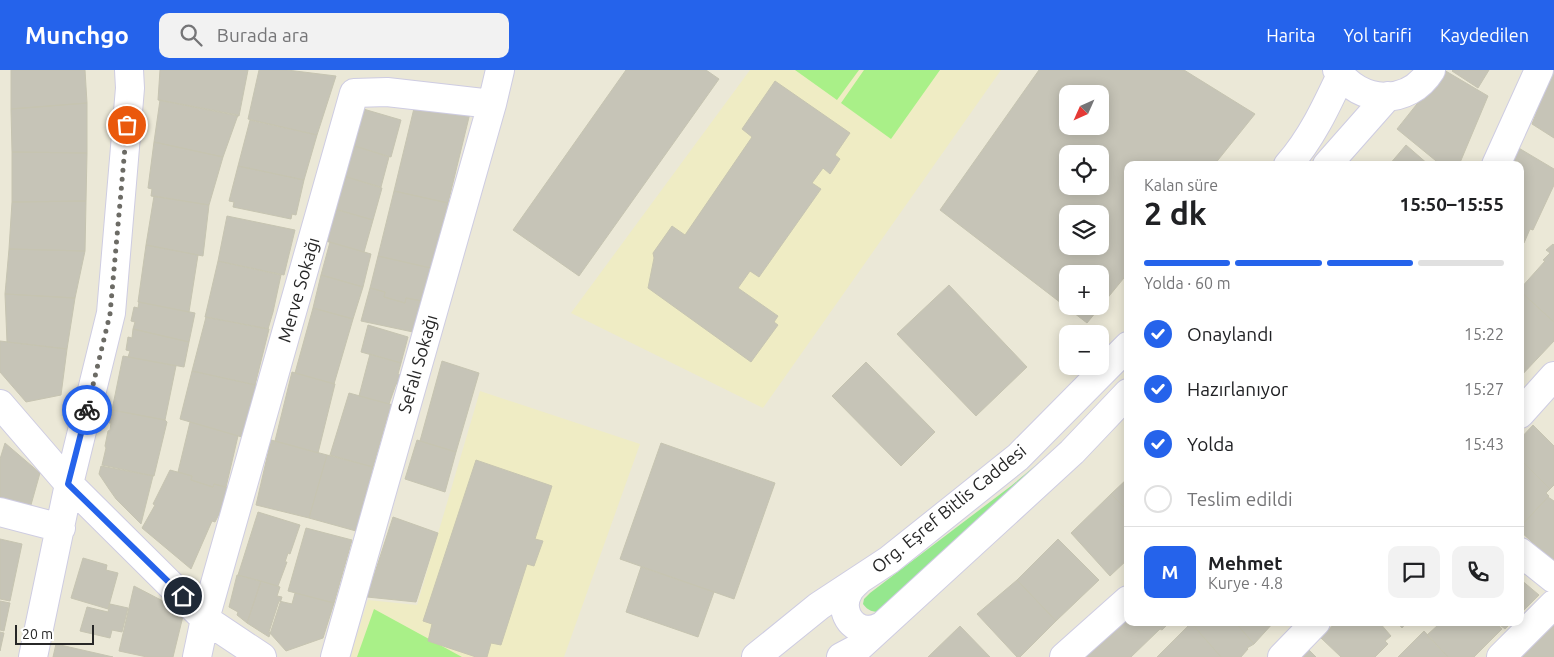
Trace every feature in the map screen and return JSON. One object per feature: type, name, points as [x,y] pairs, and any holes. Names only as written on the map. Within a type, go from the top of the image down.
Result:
[{"type":"street","points":[[34,657],[61,528],[68,484],[110,314],[130,70]]},
{"type":"street","name":"Sefalı Sokağı","points":[[335,657],[500,70]]},
{"type":"street","points":[[1339,73],[1344,80],[1359,91],[1376,96],[1394,96],[1412,90],[1426,78],[1431,70]]},
{"type":"street","points":[[1498,161],[1539,70]]},
{"type":"street","points":[[1292,161],[1299,153],[1324,110],[1339,73]]},
{"type":"street","name":"Merve Sokağı","points":[[206,619],[354,93],[386,92],[492,104]]},
{"type":"street","points":[[1331,161],[1388,96]]},
{"type":"street","name":"Org. Eşref Bitlis Caddesi","points":[[756,657],[819,606],[889,560],[1018,457],[1124,350]]},
{"type":"street","points":[[1524,410],[1554,376]]},
{"type":"street","name":"Org. Eşref Bitlis Caddesi","points":[[841,657],[858,648],[1072,452],[1124,397]]},
{"type":"street","points":[[0,404],[68,484],[206,619],[262,657]]},
{"type":"street","points":[[0,512],[61,528]]},
{"type":"street","points":[[1524,555],[1554,579]]},
{"type":"street","points":[[859,580],[849,591],[844,604],[846,614],[851,623],[859,628],[868,630],[882,626]]},
{"type":"street","points":[[1064,657],[1124,604]]},
{"type":"street","points":[[1501,657],[1554,604]]},
{"type":"street","points":[[197,657],[206,619]]},
{"type":"street","points":[[1282,657],[1312,626]]},
{"type":"shaded area","points":[[750,70],[1001,70],[763,408],[571,313]]},
{"type":"shaded area","points":[[480,391],[640,444],[564,657],[350,657],[368,600],[417,605]]},
{"type":"green space","points":[[795,70],[859,70],[837,100]]},
{"type":"green space","points":[[864,70],[940,70],[891,139],[841,103]]},
{"type":"green space","points":[[1054,450],[881,612],[871,611],[863,604],[864,599],[870,593],[1011,486]]},
{"type":"green space","points":[[374,609],[462,657],[357,657]]},
{"type":"building","points":[[11,70],[85,70],[87,103],[11,109]]},
{"type":"building","points":[[160,70],[248,70],[239,116],[158,100]]},
{"type":"building","points":[[259,70],[287,70],[336,76],[317,135],[248,119]]},
{"type":"building","points":[[626,70],[706,70],[719,79],[579,276],[513,230]]},
{"type":"building","points":[[1039,70],[1184,70],[1255,114],[1217,161],[1124,161],[1124,278],[1109,296],[1109,265],[1059,265],[1059,301],[940,210]]},
{"type":"building","points":[[1444,70],[1488,96],[1461,161],[1436,161],[1397,129]]},
{"type":"building","points":[[1453,70],[1489,70],[1478,88]]},
{"type":"building","points":[[1552,70],[1554,71],[1554,138],[1532,124],[1537,111],[1532,109]]},
{"type":"building","points":[[775,81],[850,133],[835,155],[840,159],[830,174],[823,168],[812,183],[821,189],[759,277],[750,271],[738,288],[778,316],[774,322],[778,325],[751,362],[648,288],[654,258],[653,253],[672,226],[685,235],[752,137],[742,129]]},
{"type":"building","points":[[160,100],[238,115],[223,157],[154,142]]},
{"type":"building","points":[[416,100],[471,109],[448,203],[394,191]]},
{"type":"building","points":[[87,103],[87,153],[12,152],[11,109]]},
{"type":"building","points":[[360,108],[401,120],[391,157],[348,144]]},
{"type":"building","points":[[250,120],[317,135],[304,180],[238,166]]},
{"type":"building","points":[[154,142],[223,157],[209,205],[151,196],[152,189],[148,188]]},
{"type":"building","points":[[348,144],[389,157],[381,187],[340,175]]},
{"type":"building","points":[[1406,145],[1424,161],[1392,161]]},
{"type":"building","points":[[1517,147],[1554,169],[1554,185],[1533,230],[1530,229],[1524,243],[1524,161],[1511,161]]},
{"type":"building","points":[[12,152],[87,153],[86,201],[12,202]]},
{"type":"building","points":[[238,166],[304,180],[296,215],[292,214],[291,219],[233,207],[234,202],[229,201]]},
{"type":"building","points":[[340,175],[382,188],[373,220],[332,208]]},
{"type":"building","points":[[394,191],[448,203],[431,268],[378,256]]},
{"type":"building","points":[[154,196],[209,205],[203,256],[146,245]]},
{"type":"building","points":[[86,201],[85,251],[9,249],[12,202]]},
{"type":"building","points":[[330,208],[373,220],[364,252],[322,240]]},
{"type":"building","points":[[227,216],[295,230],[284,275],[218,261]]},
{"type":"building","points":[[330,242],[371,254],[363,287],[321,275]]},
{"type":"building","points":[[146,245],[198,255],[189,312],[138,302]]},
{"type":"building","points":[[1554,245],[1554,322],[1524,295],[1524,285],[1550,253],[1546,250]]},
{"type":"building","points":[[9,249],[85,251],[75,298],[5,294]]},
{"type":"building","points":[[378,256],[430,268],[422,301],[406,298],[405,303],[384,297],[385,292],[370,288]]},
{"type":"building","points":[[218,261],[281,275],[268,329],[205,317]]},
{"type":"building","points":[[321,275],[363,287],[353,319],[313,308]]},
{"type":"building","points":[[949,285],[1027,367],[976,416],[897,334]]},
{"type":"building","points":[[370,288],[385,292],[384,297],[405,303],[406,298],[422,301],[413,332],[361,321]]},
{"type":"building","points":[[5,294],[75,298],[67,349],[7,342]]},
{"type":"building","points":[[1524,295],[1554,322],[1554,341],[1524,373]]},
{"type":"building","points":[[139,302],[195,313],[189,342],[133,329],[135,322],[131,321],[134,307],[138,308]]},
{"type":"building","points":[[313,308],[353,319],[334,384],[295,373]]},
{"type":"building","points":[[1077,315],[1094,315],[1087,323]]},
{"type":"building","points":[[206,317],[269,329],[255,385],[192,371]]},
{"type":"building","points":[[368,325],[408,337],[401,363],[361,352]]},
{"type":"building","points":[[133,329],[189,342],[184,367],[128,357],[130,351],[126,350],[128,337],[132,338]]},
{"type":"building","points":[[0,341],[67,349],[61,395],[26,402],[0,372]]},
{"type":"building","points":[[370,354],[401,363],[398,374],[400,375],[389,404],[359,396]]},
{"type":"building","points":[[123,356],[176,366],[165,420],[112,410]]},
{"type":"building","points":[[442,361],[479,373],[456,452],[420,441]]},
{"type":"building","points":[[866,362],[935,432],[901,466],[832,396]]},
{"type":"building","points":[[192,371],[256,385],[242,437],[180,419]]},
{"type":"building","points":[[292,372],[335,384],[318,453],[275,441]]},
{"type":"building","points":[[349,393],[393,405],[389,411],[373,467],[330,455]]},
{"type":"building","points":[[112,410],[165,420],[167,422],[154,476],[102,465],[108,431],[110,430],[111,423],[109,423]]},
{"type":"building","points":[[190,422],[238,436],[226,487],[214,484],[213,487],[191,480],[192,476],[178,472]]},
{"type":"building","points":[[1533,425],[1554,446],[1554,485],[1550,489],[1524,463],[1524,435]]},
{"type":"building","points":[[271,440],[327,455],[309,518],[256,505]]},
{"type":"building","points":[[417,440],[456,452],[445,492],[405,479]]},
{"type":"building","points":[[5,443],[40,473],[29,512],[0,503],[0,459]]},
{"type":"building","points":[[661,443],[775,483],[734,599],[620,559]]},
{"type":"building","points":[[327,455],[373,467],[356,531],[309,518]]},
{"type":"building","points":[[476,460],[552,486],[535,539],[543,541],[534,566],[527,564],[501,645],[491,643],[487,657],[476,657],[428,641],[432,624],[423,621]]},
{"type":"building","points":[[1524,463],[1550,489],[1546,493],[1549,496],[1524,523]]},
{"type":"building","points":[[101,466],[153,476],[141,524],[116,499],[109,489],[99,474]]},
{"type":"building","points":[[170,470],[192,476],[191,480],[213,487],[214,484],[232,489],[215,522],[212,521],[191,569],[142,528],[155,505],[153,504]]},
{"type":"building","points":[[1124,482],[1124,507],[1111,494]]},
{"type":"building","points":[[1111,494],[1124,507],[1124,563],[1110,576],[1071,533]]},
{"type":"building","points":[[1548,497],[1554,501],[1554,562],[1524,535],[1524,523]]},
{"type":"building","points":[[258,512],[300,525],[290,554],[288,553],[285,562],[287,562],[278,586],[238,575]]},
{"type":"building","points":[[393,517],[438,533],[416,602],[367,597]]},
{"type":"building","points":[[306,528],[352,540],[334,603],[288,591]]},
{"type":"building","points":[[0,539],[22,544],[10,601],[0,599]]},
{"type":"building","points":[[1058,539],[1099,580],[1056,621],[1017,580]]},
{"type":"building","points":[[83,558],[107,565],[106,570],[118,573],[108,609],[71,598]]},
{"type":"building","points":[[641,567],[714,592],[698,637],[626,612]]},
{"type":"building","points":[[237,575],[261,581],[247,623],[237,615],[238,612],[229,607]]},
{"type":"building","points":[[1017,580],[1056,621],[1020,657],[1017,657],[977,614]]},
{"type":"building","points":[[261,581],[280,587],[277,596],[282,597],[269,637],[247,623]]},
{"type":"building","points":[[1524,582],[1539,595],[1524,610]]},
{"type":"building","points":[[134,586],[184,612],[173,657],[147,657],[119,651]]},
{"type":"building","points":[[295,593],[334,603],[323,638],[286,651],[269,632],[279,601],[292,604]]},
{"type":"building","points":[[0,601],[10,603],[4,631],[0,630]]},
{"type":"building","points":[[110,604],[128,608],[122,632],[112,630],[110,638],[80,631],[87,607],[108,612]]},
{"type":"building","points":[[1124,607],[1124,626],[1166,626],[1162,630],[1160,629],[1131,657],[1074,657]]},
{"type":"building","points":[[1554,625],[1554,657],[1521,657]]},
{"type":"building","points":[[960,626],[990,657],[928,657]]},
{"type":"building","points":[[1188,626],[1194,626],[1221,657],[1157,657]]},
{"type":"building","points":[[1194,626],[1238,626],[1254,644],[1247,648],[1241,657],[1221,657]]},
{"type":"building","points":[[1238,626],[1270,626],[1254,644]]},
{"type":"building","points":[[1332,626],[1382,626],[1391,636],[1385,641],[1388,644],[1375,657],[1341,657],[1321,638]]},
{"type":"building","points":[[1437,626],[1499,626],[1502,629],[1474,657],[1448,657],[1427,635]]},
{"type":"building","points":[[1424,631],[1448,657],[1398,657]]},
{"type":"building","points":[[0,632],[4,633],[0,651]]},
{"type":"building","points":[[56,644],[113,657],[53,657]]},
{"type":"building","points":[[1308,649],[1316,657],[1300,657]]},
{"type":"way so far","points":[[87,410],[110,314],[127,125]]},
{"type":"route","points":[[87,410],[68,484],[183,596]]}]
